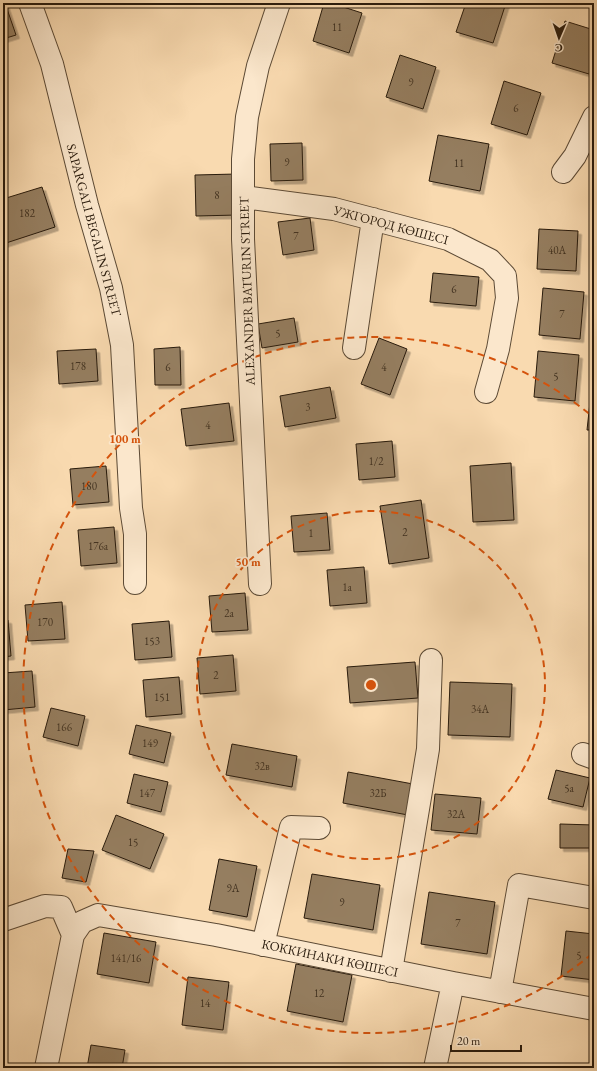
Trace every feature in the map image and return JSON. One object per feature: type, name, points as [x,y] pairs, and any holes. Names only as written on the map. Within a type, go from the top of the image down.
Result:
[{"type":"street","name":"SAPARGALI BEGALIN STREET","points":[[30,3],[52,64],[87,205],[111,288],[122,345],[131,508],[135,534],[135,583]]},
{"type":"street","name":"ALEXANDER BATURIN STREET","points":[[260,584],[244,261],[243,159],[247,117],[258,66],[279,3]]},
{"type":"street","points":[[563,172],[575,156],[594,116]]},
{"type":"street","name":"УЖГОРОД КӨШЕСІ","points":[[243,197],[334,209],[448,239],[490,260],[505,276],[507,298],[498,349],[486,392]]},
{"type":"street","points":[[354,348],[373,219]]},
{"type":"street","points":[[390,971],[428,749],[431,660]]},
{"type":"street","points":[[263,945],[291,827],[319,828]]},
{"type":"street","points":[[500,992],[519,885],[594,898]]},
{"type":"street","points":[[3,920],[45,906],[61,907],[73,935],[46,1068]]},
{"type":"street","name":"КОККИНАКИ КӨШЕСІ","points":[[73,935],[82,922],[98,915],[216,935],[390,971],[594,1009]]},
{"type":"street","points":[[435,1068],[453,983]]},
{"type":"building","points":[[3,3],[5,3],[16,35],[3,39]]},
{"type":"building","points":[[324,3],[331,3],[362,13],[349,53],[313,41]]},
{"type":"building","points":[[466,3],[506,3],[493,43],[456,32]]},
{"type":"building","points":[[565,21],[594,30],[594,57],[589,74],[552,63]]},
{"type":"building","points":[[400,55],[436,67],[423,109],[386,97]]},
{"type":"building","points":[[504,81],[541,93],[527,135],[491,124]]},
{"type":"building","points":[[438,135],[489,144],[480,191],[429,181]]},
{"type":"building","points":[[302,143],[303,180],[271,181],[270,144]]},
{"type":"building","points":[[237,174],[238,215],[196,216],[195,175]]},
{"type":"building","points":[[42,187],[55,227],[3,244],[3,199]]},
{"type":"building","points":[[310,218],[314,250],[283,255],[278,222]]},
{"type":"building","points":[[539,229],[578,231],[576,271],[537,269]]},
{"type":"building","points":[[433,273],[479,277],[476,306],[430,302]]},
{"type":"building","points":[[543,288],[584,292],[580,339],[539,335]]},
{"type":"building","points":[[294,318],[298,342],[262,348],[258,324]]},
{"type":"building","points":[[379,338],[407,349],[390,395],[361,384]]},
{"type":"building","points":[[180,347],[181,385],[155,385],[154,349]]},
{"type":"building","points":[[96,349],[98,381],[59,384],[57,351]]},
{"type":"building","points":[[538,351],[579,355],[575,401],[534,397]]},
{"type":"building","points":[[592,384],[594,384],[594,430],[587,430]]},
{"type":"building","points":[[330,387],[336,418],[285,427],[280,396]]},
{"type":"building","points":[[229,403],[234,441],[186,446],[181,409]]},
{"type":"building","points":[[392,441],[395,477],[359,480],[356,444]]},
{"type":"building","points":[[511,463],[514,520],[473,522],[470,466]]},
{"type":"building","points":[[106,466],[109,502],[73,505],[70,469]]},
{"type":"building","points":[[421,500],[429,558],[389,564],[380,506]]},
{"type":"building","points":[[327,513],[330,550],[294,552],[291,516]]},
{"type":"building","points":[[114,527],[117,563],[81,566],[78,530]]},
{"type":"building","points":[[364,567],[367,603],[330,606],[327,570]]},
{"type":"building","points":[[245,593],[248,630],[212,632],[209,596]]},
{"type":"building","points":[[62,602],[65,639],[28,641],[25,605]]},
{"type":"building","points":[[3,620],[8,620],[11,656],[3,657]]},
{"type":"building","points":[[169,621],[172,657],[135,660],[132,624]]},
{"type":"building","points":[[233,655],[236,691],[200,694],[197,658]]},
{"type":"building","points":[[415,662],[418,698],[350,703],[347,667]]},
{"type":"building","points":[[32,671],[35,707],[3,710],[3,673]]},
{"type":"building","points":[[179,677],[182,714],[146,717],[143,680]]},
{"type":"building","points":[[450,682],[512,684],[510,737],[448,735]]},
{"type":"building","points":[[51,708],[85,716],[78,746],[43,737]]},
{"type":"building","points":[[136,725],[171,733],[164,763],[129,754]]},
{"type":"building","points":[[232,744],[297,756],[292,787],[226,775]]},
{"type":"building","points":[[556,770],[590,778],[583,807],[548,799]]},
{"type":"building","points":[[348,772],[413,784],[408,815],[343,803]]},
{"type":"building","points":[[134,774],[168,782],[161,812],[127,803]]},
{"type":"building","points":[[435,794],[481,798],[477,834],[431,830]]},
{"type":"building","points":[[116,815],[164,834],[150,869],[102,850]]},
{"type":"building","points":[[560,824],[594,825],[594,848],[560,848]]},
{"type":"building","points":[[68,849],[94,851],[86,882],[62,878]]},
{"type":"building","points":[[219,859],[257,866],[247,917],[209,910]]},
{"type":"building","points":[[312,874],[380,885],[373,930],[304,918]]},
{"type":"building","points":[[429,892],[495,902],[487,954],[421,944]]},
{"type":"building","points":[[566,931],[594,934],[594,980],[561,976]]},
{"type":"building","points":[[104,933],[156,942],[149,983],[97,974]]},
{"type":"building","points":[[296,964],[352,975],[343,1022],[287,1011]]},
{"type":"building","points":[[188,977],[229,982],[223,1030],[182,1025]]},
{"type":"building","points":[[91,1045],[125,1050],[122,1068],[87,1068]]}]
